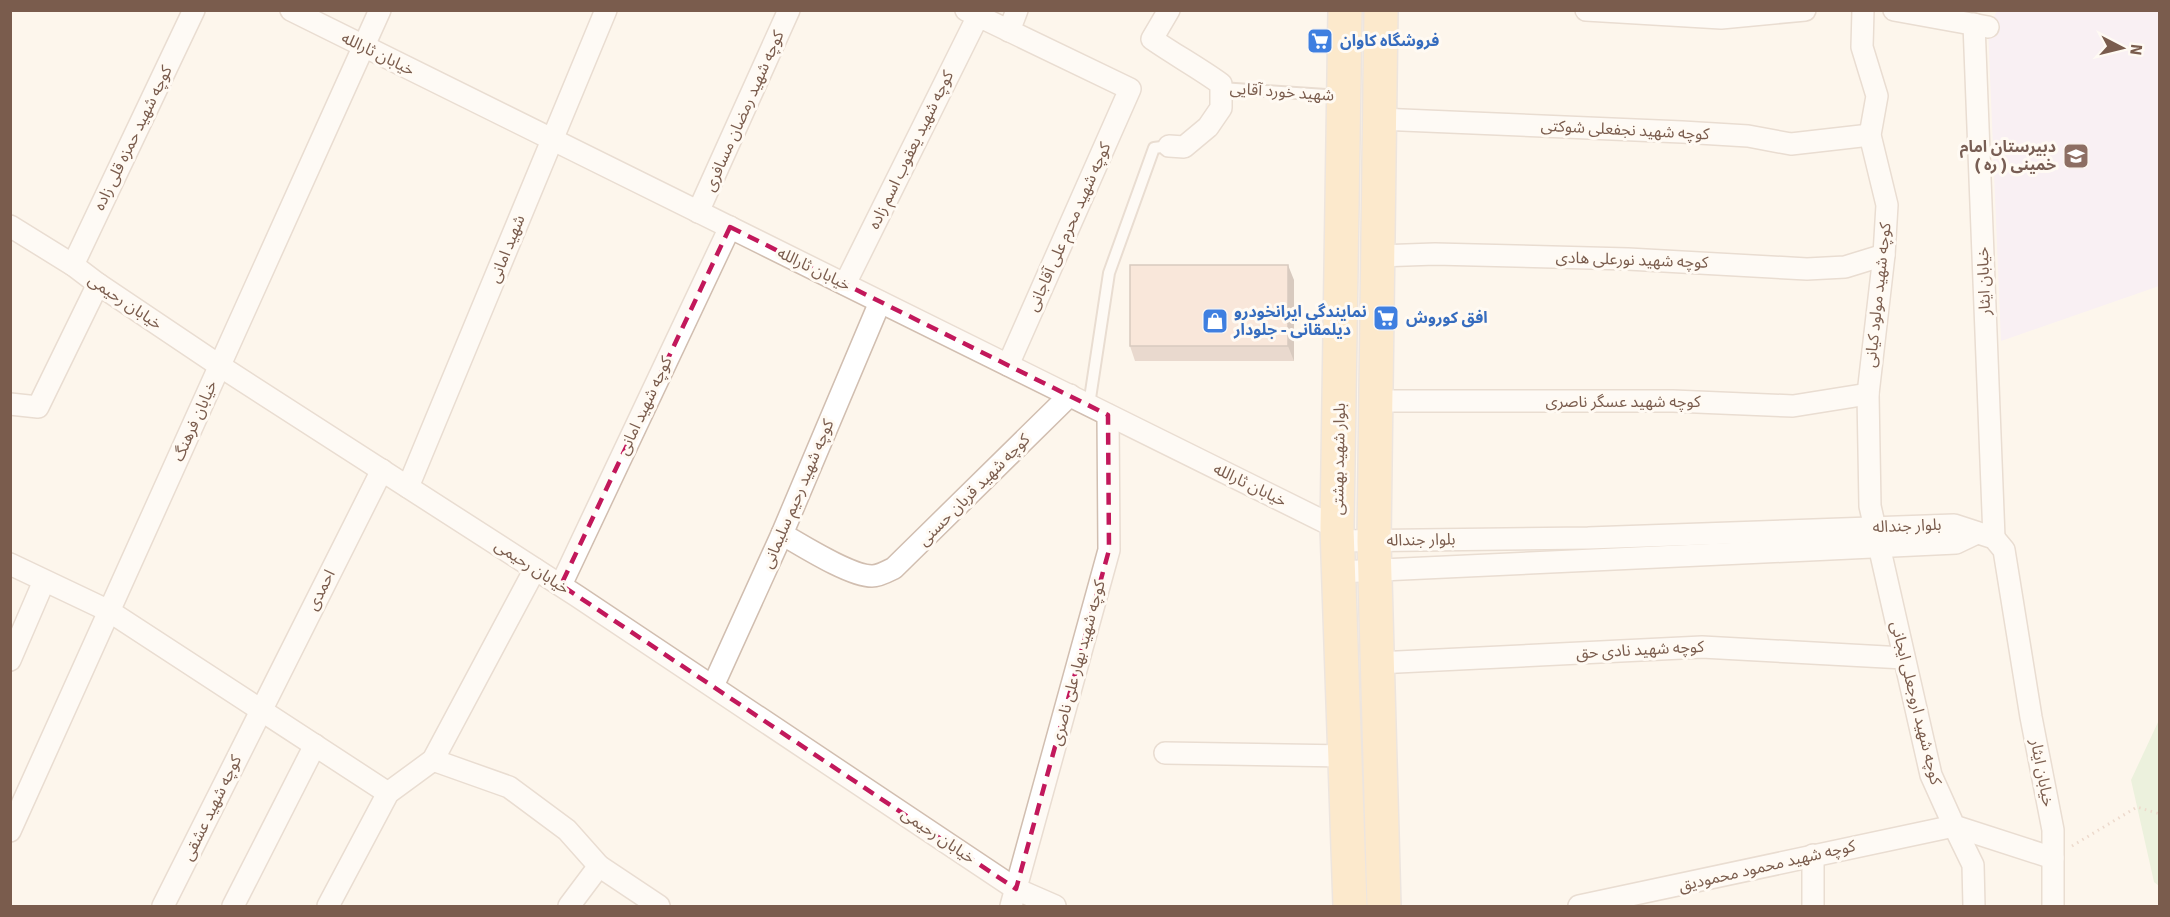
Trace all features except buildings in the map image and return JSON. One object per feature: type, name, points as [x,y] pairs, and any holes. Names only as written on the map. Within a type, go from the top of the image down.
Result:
[{"type":"main road","name":"بلوار شهید بهشتی","points":[[1345,10],[1338,547],[1350,906]]},
{"type":"main road","points":[[1381,10],[1374,556],[1384,906]]},
{"type":"street","name":"کوچه شهید حمزه قلی زاده","points":[[73,265],[194,10]]},
{"type":"street","name":"خیابان ثارالله","points":[[291,10],[1070,395],[1338,547]]},
{"type":"street","name":"خیابان فرهنگ","points":[[10,831],[16,804],[109,611],[380,10]]},
{"type":"street","name":"شهید امانی","points":[[408,487],[606,10]]},
{"type":"street","name":"کوچه شهید رمضان مسافری","points":[[698,212],[789,10]]},
{"type":"street","points":[[972,13],[1009,31],[1017,10]]},
{"type":"street","points":[[1169,10],[1152,39],[1221,84],[1221,108],[1208,127],[1184,147],[1169,146]]},
{"type":"street","points":[[1586,10],[1721,18],[1805,10]]},
{"type":"street","name":"کوچه شهید مولود کیانی","points":[[1863,10],[1862,47],[1876,96],[1869,135],[1887,205],[1884,255],[1868,394],[1870,506],[1876,537]]},
{"type":"street","name":"خیابان ایثار","points":[[1894,10],[1981,25],[1985,535],[2004,550],[2031,717],[2053,830],[2052,858],[2056,901]]},
{"type":"street","name":"کوچه شهید یعقوب اسم زاده","points":[[845,284],[972,13]]},
{"type":"street","name":"کوچه شهید محرم علی آقاجانی","points":[[1008,365],[1130,89],[1009,31]]},
{"type":"street","name":"کوچه شهید نجفعلی شوکتی","points":[[1379,119],[1748,136],[1791,144],[1869,135]]},
{"type":"street","name":"خیابان رحیمی","points":[[10,226],[73,265],[220,366],[561,585],[713,686],[1014,898],[1055,906]]},
{"type":"street","name":"کوچه شهید امانی","points":[[561,585],[729,228]]},
{"type":"street","name":"کوچه شهید نورعلی هادی","points":[[1378,256],[1434,254],[1628,259],[1807,269],[1845,267],[1884,255]]},
{"type":"street","points":[[10,404],[38,407],[98,284]]},
{"type":"street","name":"کوچه شهید رحیم سلیمانی","points":[[713,686],[782,534],[880,302]]},
{"type":"street","name":"کوچه شهید عسگر ناصری","points":[[1377,401],[1673,401],[1793,406],[1868,394]]},
{"type":"street","name":"کوچه شهید قربان حسنی","points":[[782,534],[834,563],[873,577],[894,568],[1070,395]]},
{"type":"street","name":"کوچه شهید بهار علی ناصری","points":[[1014,898],[1109,549],[1099,410]]},
{"type":"street","name":"احمدی","points":[[261,710],[382,470]]},
{"type":"street","points":[[1665,558],[1668,535]]},
{"type":"street","name":"بلوار جنداله","points":[[1338,547],[1374,556],[1668,535],[1876,537],[1956,543],[1985,535]]},
{"type":"street","name":"بلوار جنداله","points":[[1338,547],[1374,556],[1665,558],[1876,537]]},
{"type":"street","name":"کوچه شهید اروجعلی ایجانی","points":[[1876,537],[1931,775],[1973,865],[1974,906]]},
{"type":"street","points":[[10,564],[109,611],[388,793]]},
{"type":"street","points":[[328,906],[388,793],[433,760],[535,569]]},
{"type":"street","points":[[10,660],[44,580]]},
{"type":"street","name":"کوچه شهید نادی حق","points":[[1377,663],[1702,646],[1904,658]]},
{"type":"street","name":"کوچه شهید عشقی","points":[[163,906],[261,710]]},
{"type":"street","points":[[233,906],[315,745]]},
{"type":"street","points":[[1164,753],[1346,756]]},
{"type":"street","points":[[433,760],[509,787],[567,830],[599,866],[659,906]]},
{"type":"street","points":[[1954,826],[2052,858]]},
{"type":"street","name":"کوچه شهید محمود محمودیق","points":[[1580,906],[1954,826]]},
{"type":"street","points":[[1813,855],[1813,906]]},
{"type":"street","points":[[569,906],[599,866]]},
{"type":"lane","name":"شهید خورد آقایی","points":[[1221,88],[1344,96]]},
{"type":"lane","points":[[1099,410],[1109,273],[1154,147],[1169,146]]},
{"type":"path","points":[[2052,858],[2137,807],[2160,814]]},
{"type":"highlighted area","points":[[730,227],[1108,415],[1109,550],[1016,889],[561,585]]},
{"type":"shaded area","name":"دبیرستان امام خمینی ( ره )","points":[[1997,11],[2159,11],[2159,286],[2001,341],[1988,27]]},
{"type":"green space","points":[[2159,720],[2159,886],[2154,882],[2131,780]]},
{"type":"place","name":"فروشگاه کاوان","points":[[1320,41]]},
{"type":"place","name":"دبیرستان امام خمینی ( ره )","points":[[2076,156]]},
{"type":"place","name":"افق کوروش","points":[[1386,318]]},
{"type":"place","name":"نمایندگی ایرانخودرو دیلمقانی - جلودار","points":[[1215,321]]}]
